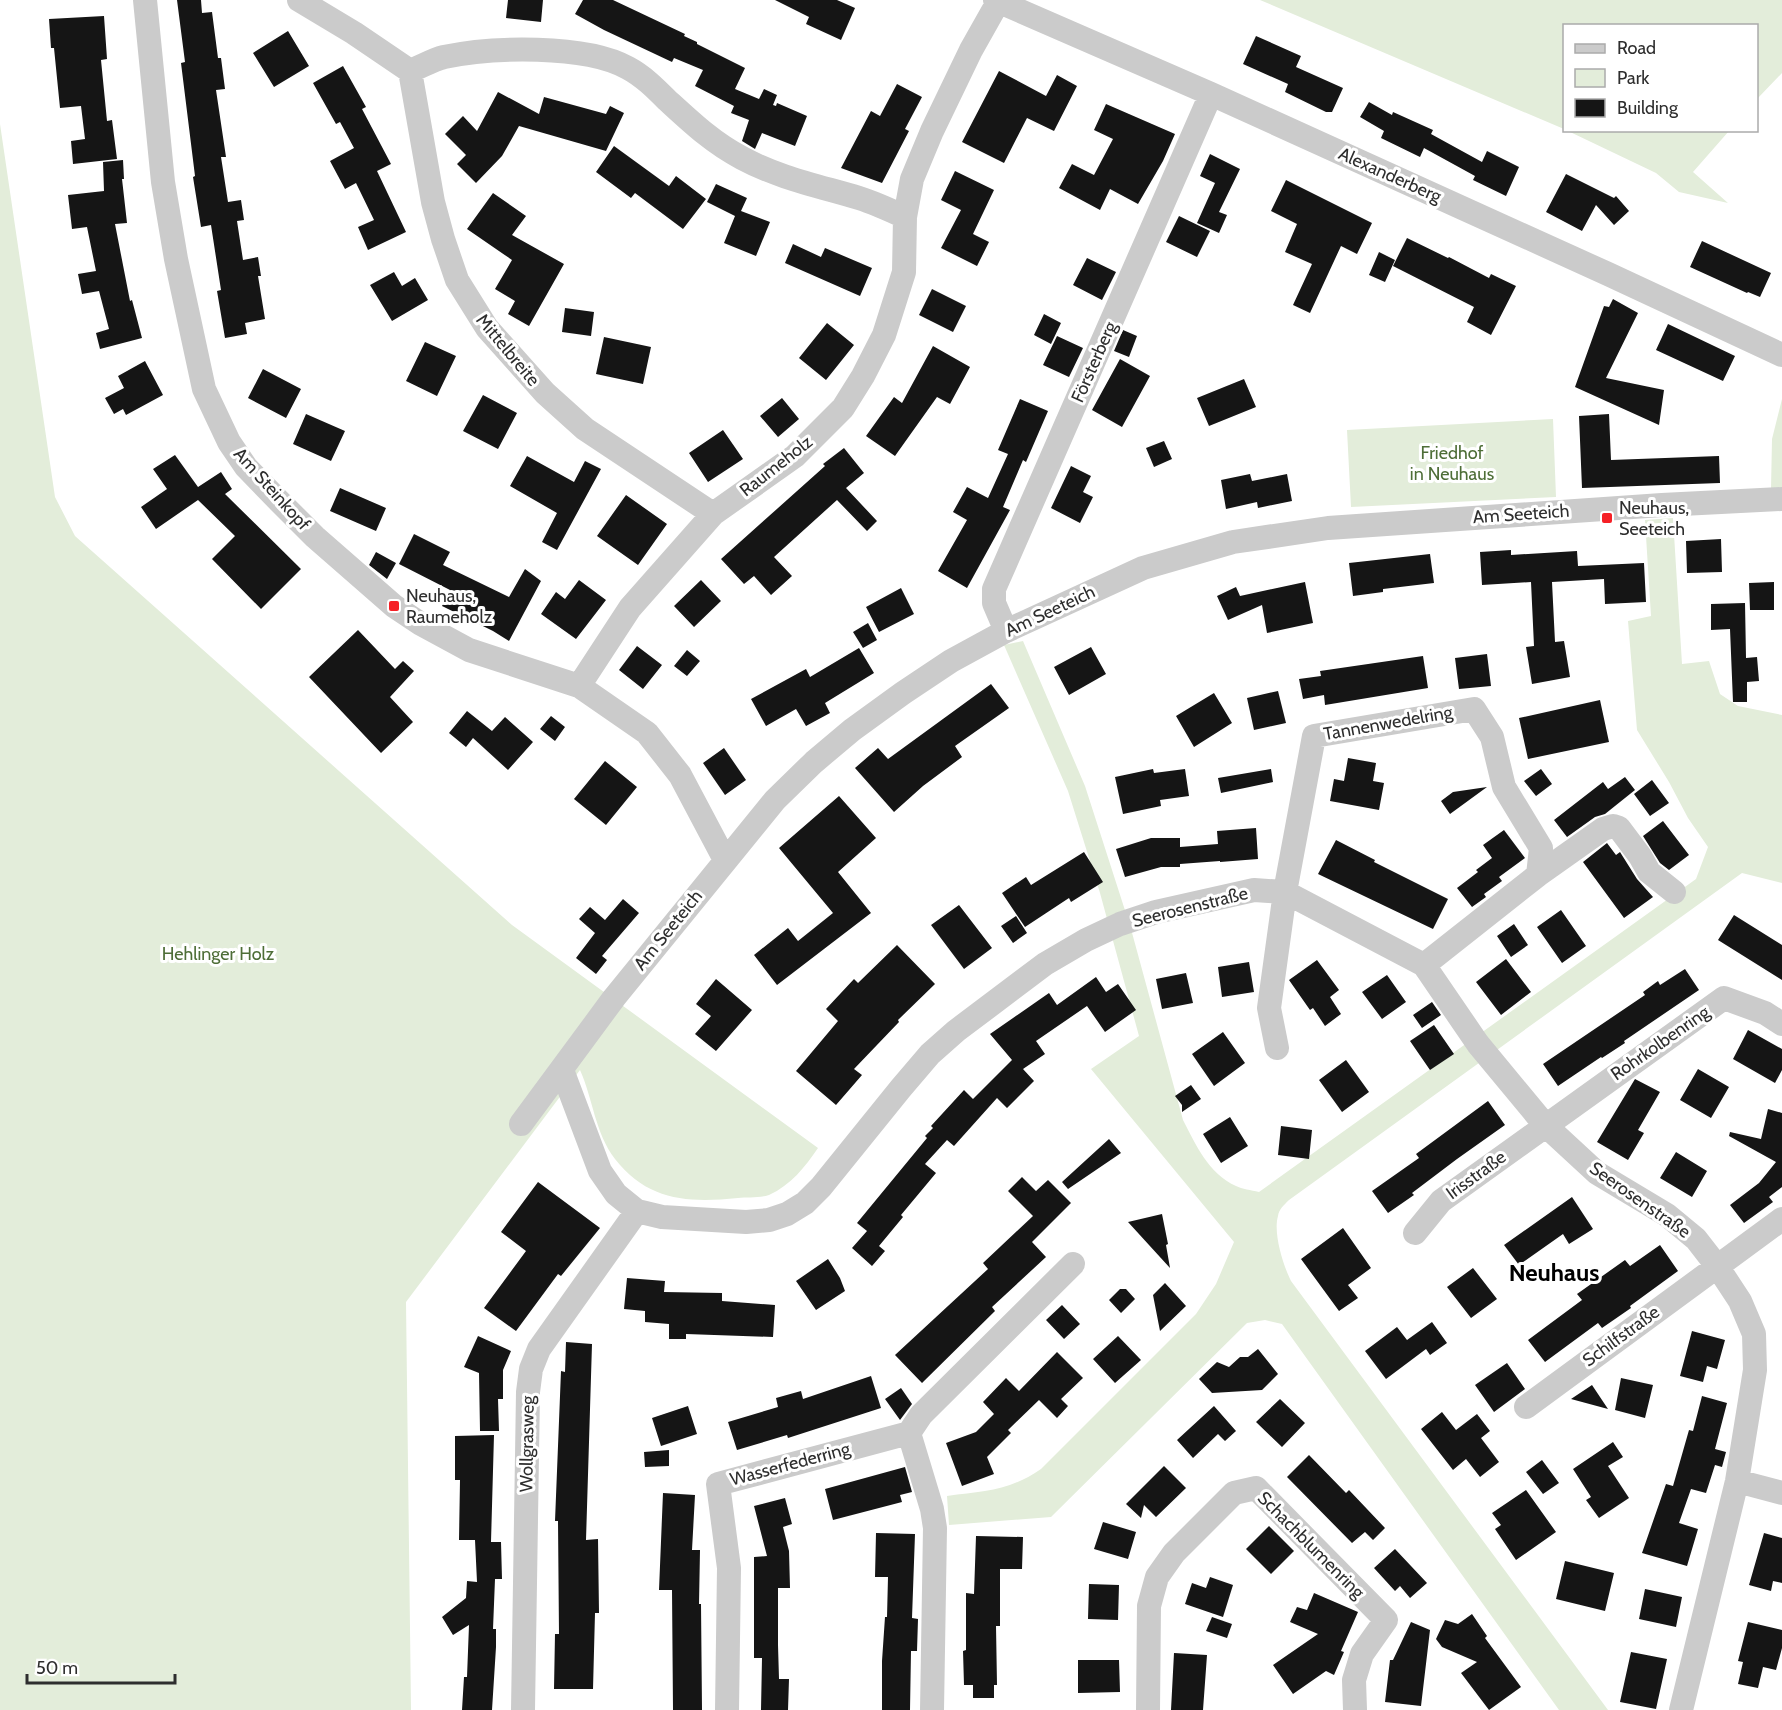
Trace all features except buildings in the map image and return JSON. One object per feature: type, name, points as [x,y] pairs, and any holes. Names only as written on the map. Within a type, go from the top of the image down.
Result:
[{"type":"street","name":"Am Steinkopf","points":[[145,0],[163,182],[176,259],[204,389],[229,442],[246,467],[299,521],[394,606],[421,624],[469,650],[579,686]]},
{"type":"street","points":[[299,0],[354,33],[410,71],[441,58],[488,51],[535,50],[585,54],[610,60],[628,67],[712,141],[742,158],[769,172],[862,199],[905,217]]},
{"type":"street","name":"Raumeholz","points":[[579,686],[630,608],[713,514],[795,456],[843,408],[863,376],[884,335],[904,272],[905,217],[912,179],[932,130],[996,1]]},
{"type":"street","name":"Alexanderberg","points":[[996,1],[1211,94],[1782,355]]},
{"type":"street","name":"Mittelbreite","points":[[410,71],[433,202],[443,239],[457,280],[486,328],[545,393],[585,429],[713,514]]},
{"type":"street","name":"Försterberg","points":[[1006,632],[994,603],[994,589],[1211,94]]},
{"type":"street","name":"Am Seeteich","points":[[521,1124],[614,998],[775,800],[814,762],[852,730],[951,661],[1006,632],[1143,568],[1233,542],[1328,528],[1782,499]]},
{"type":"street","points":[[579,686],[647,733],[664,752],[680,775],[725,860]]},
{"type":"street","name":"Tannenwedelring","points":[[1285,892],[1314,736],[1474,708],[1492,737],[1504,787],[1540,848],[1538,875]]},
{"type":"street","points":[[1424,965],[1538,875],[1604,829],[1613,826],[1619,828],[1649,872],[1674,892]]},
{"type":"street","name":"Seerosenstraße","points":[[562,1070],[600,1172],[616,1194],[637,1211],[662,1217],[746,1222],[769,1220],[787,1214],[805,1203],[821,1187],[930,1054],[956,1031],[1045,964],[1086,940],[1120,924],[1156,912],[1254,890],[1285,892],[1424,965],[1478,1044],[1545,1125],[1597,1173],[1667,1215],[1696,1239],[1740,1301],[1754,1334],[1755,1370],[1737,1482],[1681,1710]]},
{"type":"street","points":[[1278,1048],[1269,1008],[1285,892]]},
{"type":"street","name":"Rohrkolbenring","points":[[1545,1125],[1724,998],[1765,1013],[1782,1024]]},
{"type":"street","name":"Irisstraße","points":[[1415,1233],[1441,1201],[1545,1125]]},
{"type":"street","name":"Wollgrasweg","points":[[523,1710],[528,1392],[531,1369],[546,1340],[637,1211]]},
{"type":"street","points":[[1717,1266],[1782,1219]]},
{"type":"street","points":[[933,1710],[936,1528],[909,1433],[921,1415],[1073,1264]]},
{"type":"street","name":"Schilfstraße","points":[[1526,1407],[1717,1266]]},
{"type":"street","name":"Wasserfederring","points":[[727,1710],[729,1568],[718,1484],[909,1433]]},
{"type":"street","points":[[1737,1482],[1782,1493]]},
{"type":"street","name":"Schachblumenring","points":[[1148,1710],[1149,1606],[1157,1577],[1174,1553],[1234,1493],[1256,1488],[1386,1620],[1362,1654],[1354,1680],[1354,1710]]},
{"type":"green space","points":[[1260,0],[1782,0],[1782,73],[1758,98],[1758,24],[1563,24],[1563,129]]},
{"type":"green space","name":"Hehlinger Holz","points":[[0,124],[55,497],[75,536],[512,925],[818,1148],[797,1175],[769,1195],[702,1200],[670,1196],[641,1184],[615,1159],[603,1138],[580,1070],[406,1302],[411,1710],[0,1710]]},
{"type":"green space","points":[[1570,132],[1728,132],[1693,172],[1728,203],[1679,192],[1656,173]]},
{"type":"green space","points":[[1782,399],[1782,488],[1771,489],[1772,439]]},
{"type":"green space","name":"Friedhof in Neuhaus","points":[[1553,419],[1556,497],[1351,507],[1347,430]]},
{"type":"green space","points":[[1673,518],[1682,664],[1709,661],[1720,694],[1738,706],[1782,715],[1782,883],[1742,873],[1289,1200],[1279,1211],[1277,1223],[1280,1249],[1291,1281],[1608,1710],[1559,1710],[1282,1324],[1265,1320],[1247,1323],[1051,1517],[949,1525],[947,1496],[1007,1486],[1041,1469],[1196,1314],[1216,1284],[1234,1242],[1091,1069],[1139,1036],[1100,893],[1068,791],[1004,645],[1023,641],[1085,786],[1131,929],[1183,1120],[1204,1158],[1218,1174],[1236,1186],[1259,1192],[1696,879],[1708,847],[1688,818],[1637,730],[1628,621],[1651,616],[1645,520]]},
{"type":"place","name":"Neuhaus, Seeteich","points":[[1607,518]]},
{"type":"place","name":"Neuhaus, Raumeholz","points":[[394,606]]},
{"type":"district","name":"Neuhaus","points":[[1554,1272]]}]
